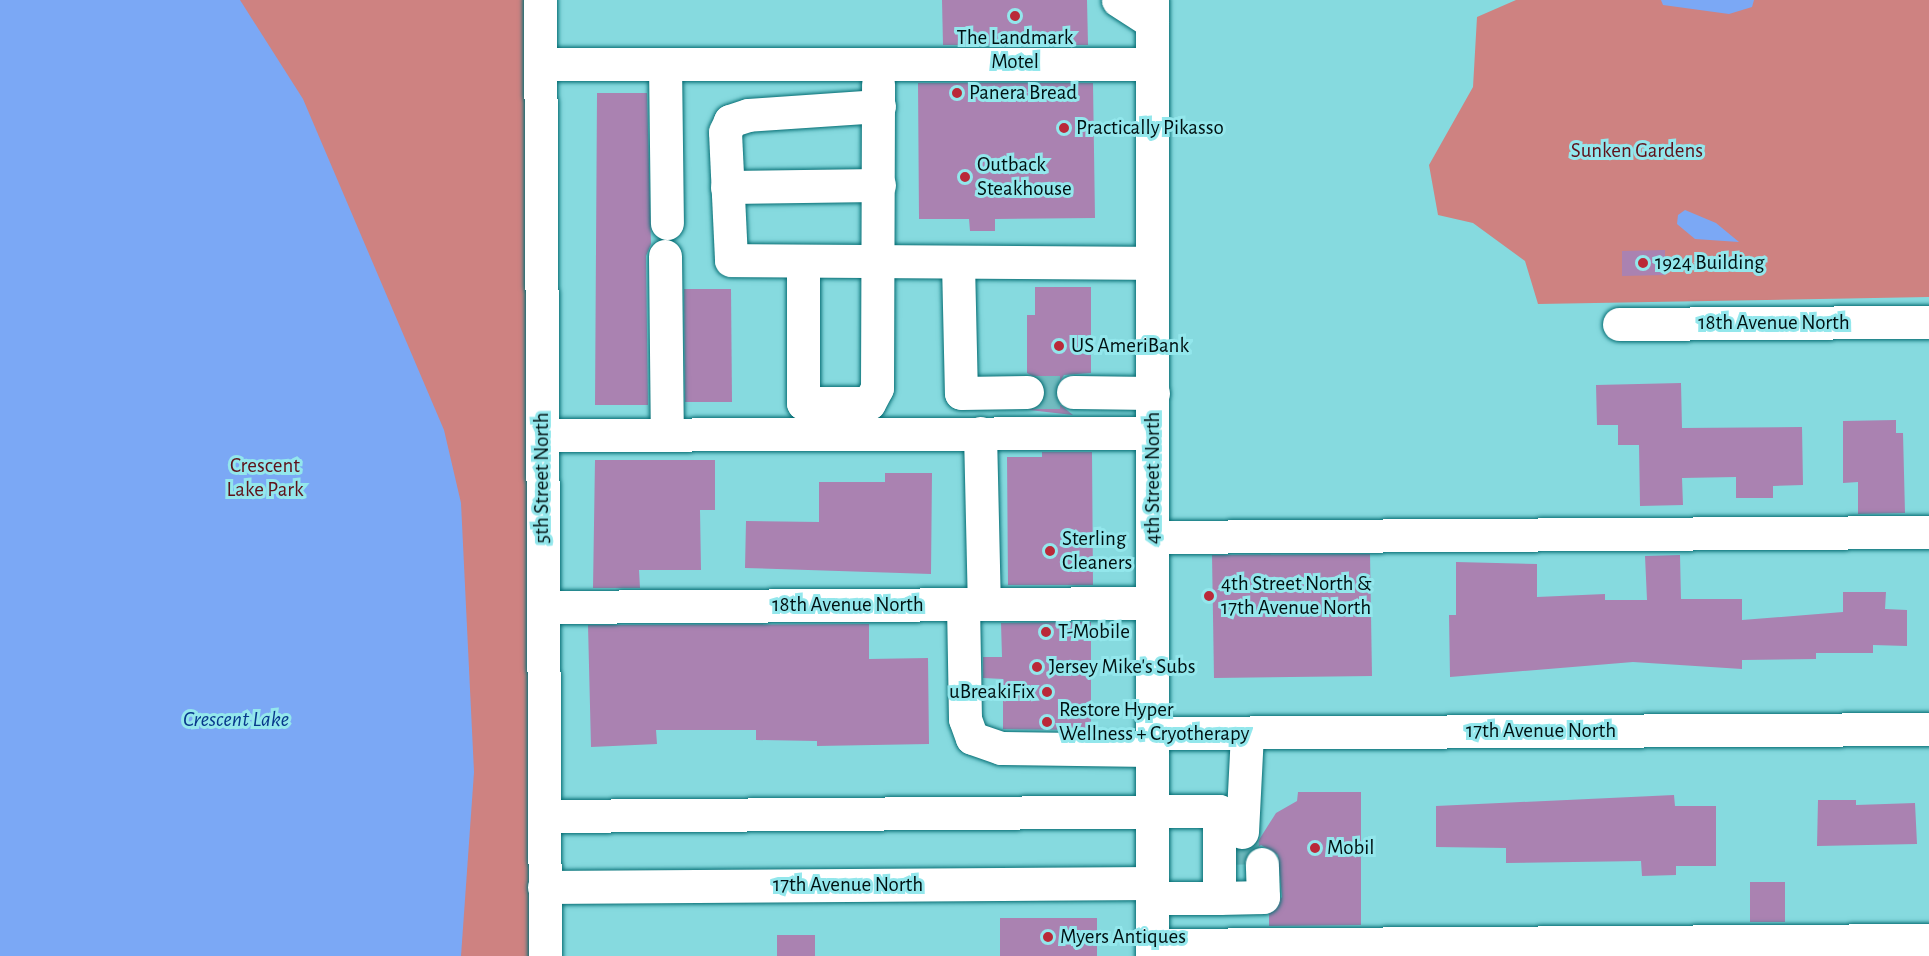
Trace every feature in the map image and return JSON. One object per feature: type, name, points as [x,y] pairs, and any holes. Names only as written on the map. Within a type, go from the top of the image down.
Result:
[{"type":"street","name":"5th Street North","points":[[540,0],[545,956]]},
{"type":"street","points":[[1118,0],[1152,11]]},
{"type":"street","name":"4th Street North","points":[[1152,11],[1152,950]]},
{"type":"street","points":[[540,64],[1152,64]]},
{"type":"street","points":[[665,64],[667,223]]},
{"type":"street","points":[[803,261],[804,403],[869,403],[877,388],[878,64]]},
{"type":"street","points":[[879,106],[748,115],[730,121],[725,132],[731,260],[1152,263]]},
{"type":"street","points":[[727,187],[879,185]]},
{"type":"street","points":[[665,256],[667,434]]},
{"type":"street","points":[[958,263],[961,393],[1027,392]]},
{"type":"street","name":"18th Avenue North","points":[[1619,324],[1929,322]]},
{"type":"street","points":[[1073,392],[1153,393]]},
{"type":"street","points":[[974,604],[980,433]]},
{"type":"street","points":[[542,435],[1152,434]]},
{"type":"street","points":[[1152,537],[1929,532]]},
{"type":"street","name":"18th Avenue North","points":[[543,607],[1152,603]]},
{"type":"street","name":"17th Avenue North","points":[[974,604],[966,729],[983,744],[1152,742],[1247,733],[1929,729]]},
{"type":"street","points":[[1247,733],[1242,822],[1231,897],[1263,897],[1253,864]]},
{"type":"street","points":[[544,816],[1152,812],[1242,822]]},
{"type":"street","name":"17th Avenue North","points":[[544,887],[1152,891],[1231,897]]},
{"type":"street","points":[[1152,950],[1334,950],[1929,940]]},
{"type":"green space","name":"Crescent Lake","points":[[0,0],[527,0],[529,956],[0,956]]},
{"type":"green space","name":"Sunken Gardens","points":[[1516,0],[1929,0],[1929,297],[1538,304],[1525,261],[1473,223],[1438,215],[1429,165],[1473,87],[1477,17]]},
{"type":"water","name":"Crescent Lake","points":[[0,0],[240,0],[303,99],[444,430],[461,503],[474,772],[461,956],[0,956]]},
{"type":"water","points":[[1661,0],[1754,0],[1752,7],[1729,14],[1663,5]]},
{"type":"water","points":[[1685,210],[1716,223],[1739,242],[1695,239],[1677,224],[1678,215]]},
{"type":"building","name":"The Landmark Motel","points":[[942,0],[1087,0],[1088,45],[943,45]]},
{"type":"building","points":[[918,83],[1093,83],[1095,218],[995,219],[995,231],[970,231],[969,219],[919,219]]},
{"type":"building","points":[[597,93],[647,93],[651,244],[646,256],[648,405],[595,405]]},
{"type":"building","name":"1924 Building","points":[[1665,250],[1665,275],[1622,276],[1622,251]]},
{"type":"building","name":"US AmeriBank","points":[[1035,287],[1091,287],[1091,373],[1064,375],[1054,391],[1057,402],[1073,415],[1029,410],[1043,402],[1046,392],[1043,382],[1027,373],[1027,315],[1035,315]]},
{"type":"building","points":[[684,289],[731,289],[732,402],[685,402]]},
{"type":"building","points":[[1681,383],[1682,428],[1802,427],[1803,485],[1773,486],[1773,498],[1736,498],[1736,477],[1682,478],[1683,505],[1640,506],[1639,445],[1618,445],[1618,425],[1597,425],[1596,385]]},
{"type":"building","points":[[1896,420],[1896,433],[1903,433],[1905,513],[1858,514],[1858,482],[1843,483],[1843,421]]},
{"type":"building","name":"Sterling Cleaners","points":[[1042,452],[1092,452],[1093,585],[1008,585],[1007,457],[1042,457]]},
{"type":"building","points":[[595,460],[715,460],[715,510],[700,510],[701,570],[639,570],[640,588],[593,588]]},
{"type":"building","points":[[885,473],[932,473],[931,574],[745,568],[746,521],[819,522],[819,482],[885,482]]},
{"type":"building","points":[[1370,554],[1372,676],[1214,678],[1212,555]]},
{"type":"building","points":[[1680,555],[1681,599],[1742,599],[1742,620],[1843,612],[1843,592],[1886,592],[1885,609],[1907,610],[1907,646],[1873,645],[1873,653],[1816,653],[1816,659],[1742,660],[1742,669],[1633,662],[1450,677],[1449,615],[1456,615],[1456,562],[1537,564],[1537,597],[1605,594],[1605,600],[1647,600],[1645,556]]},
{"type":"building","points":[[1091,622],[1091,730],[1003,729],[1003,679],[983,678],[983,657],[1002,657],[1001,623]]},
{"type":"building","points":[[869,624],[869,659],[928,658],[929,744],[817,746],[817,741],[756,740],[756,730],[656,730],[657,744],[591,747],[588,625]]},
{"type":"building","name":"Mobil","points":[[1298,792],[1361,792],[1361,925],[1269,926],[1269,914],[1282,897],[1278,855],[1261,845],[1238,864],[1238,850],[1257,843],[1276,813],[1297,801]]},
{"type":"building","points":[[1674,795],[1675,806],[1716,806],[1716,866],[1676,866],[1676,875],[1642,876],[1641,861],[1506,863],[1506,848],[1436,847],[1436,806]]},
{"type":"building","points":[[1818,800],[1856,800],[1856,805],[1915,803],[1917,844],[1817,846]]},
{"type":"building","points":[[1750,882],[1785,882],[1785,922],[1750,922]]},
{"type":"building","name":"Myers Antiques","points":[[1000,918],[1097,918],[1097,956],[1000,956]]},
{"type":"building","points":[[777,935],[815,935],[815,956],[777,956]]},
{"type":"tunnel","points":[[1027,392],[1073,392]]},
{"type":"tunnel","points":[[1242,832],[1243,864]]},
{"type":"place","name":"The Landmark Motel","points":[[1015,16]]},
{"type":"place","name":"Panera Bread","points":[[957,93]]},
{"type":"place","name":"Practically Pikasso","points":[[1064,128]]},
{"type":"place","name":"Outback Steakhouse","points":[[965,177]]},
{"type":"place","name":"1924 Building","points":[[1643,263]]},
{"type":"place","name":"US AmeriBank","points":[[1059,346]]},
{"type":"place","name":"Sterling Cleaners","points":[[1050,551]]},
{"type":"place","name":"4th Street North & 17th Avenue North","points":[[1209,596]]},
{"type":"place","name":"T-Mobile","points":[[1046,632]]},
{"type":"place","name":"Jersey Mike's Subs","points":[[1037,667]]},
{"type":"place","name":"uBreakiFix","points":[[1047,692]]},
{"type":"place","name":"Restore Hyper Wellness + Cryotherapy","points":[[1047,722]]},
{"type":"place","name":"Mobil","points":[[1315,848]]},
{"type":"place","name":"Myers Antiques","points":[[1048,937]]},
{"type":"park label","name":"Crescent Lake Park","points":[[265,478]]}]
